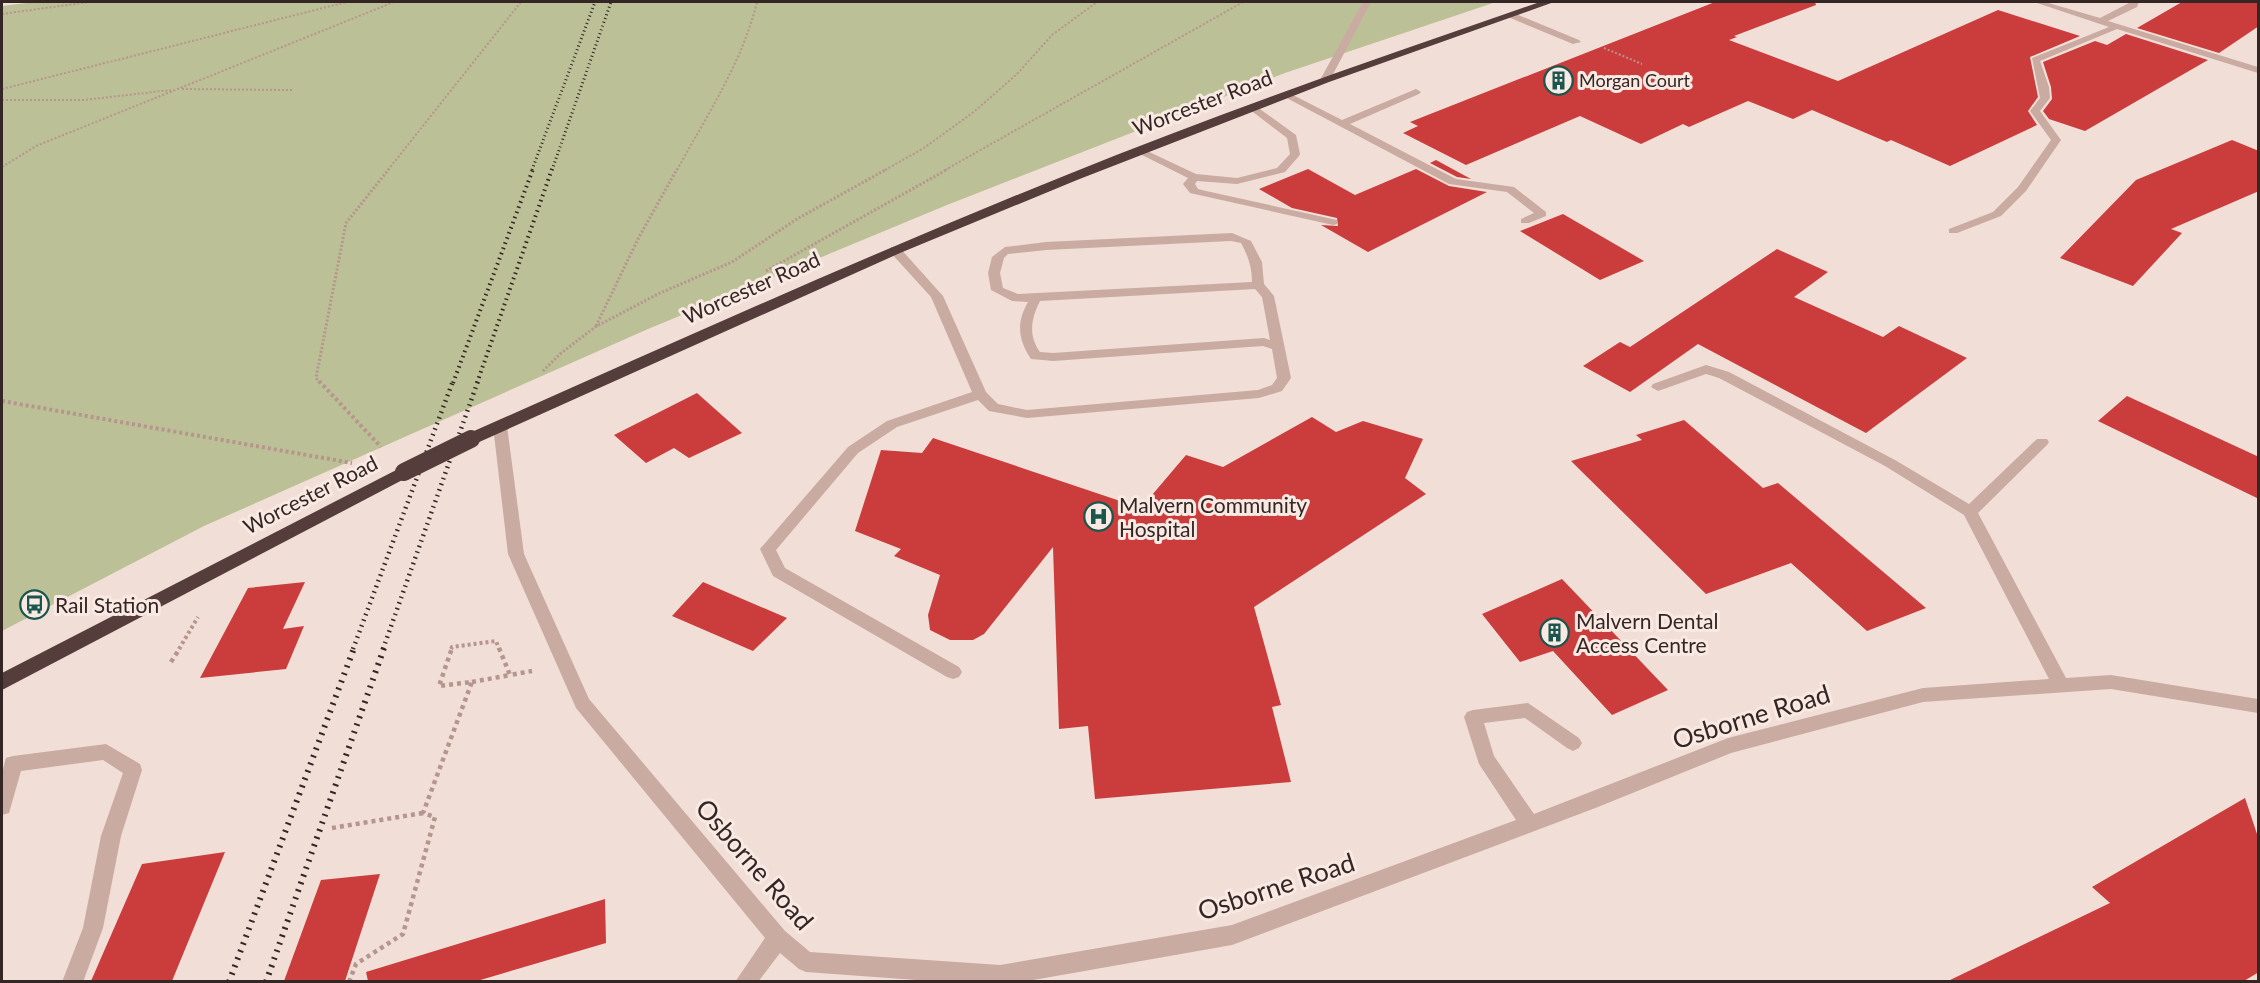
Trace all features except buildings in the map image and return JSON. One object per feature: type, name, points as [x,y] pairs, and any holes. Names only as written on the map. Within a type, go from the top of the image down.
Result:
[{"type":"highway","name":"Worcester Road","points":[[2,682],[471,439],[894,250],[1324,80],[1549,2]]},
{"type":"street","points":[[1324,80],[1367,2]]},
{"type":"street","points":[[2038,2],[2259,70]]},
{"type":"street","points":[[2101,21],[2135,2]]},
{"type":"street","points":[[1510,15],[1576,42]]},
{"type":"street","points":[[1953,231],[1997,214],[2022,189],[2056,140],[2036,111],[2045,98],[2044,87],[2035,60],[2118,26]]},
{"type":"street","points":[[1342,124],[1416,92]]},
{"type":"street","points":[[1286,95],[1453,182],[1510,189],[1542,214],[1525,221]]},
{"type":"street","points":[[1139,152],[1194,177],[1237,181],[1281,170],[1295,154],[1292,137],[1253,107]]},
{"type":"street","points":[[1194,177],[1189,184],[1194,191],[1203,194],[1333,222]]},
{"type":"street","points":[[894,250],[937,296],[980,393],[994,408],[1027,414],[1259,394],[1277,388],[1284,378],[1269,296],[1258,285],[1016,298],[998,290],[994,273],[998,257],[1005,251],[1046,246],[1232,237],[1245,241],[1251,251],[1259,270],[1258,285]]},
{"type":"street","points":[[1036,298],[1026,314],[1025,342],[1036,356],[1074,356],[1264,342],[1279,347]]},
{"type":"street","points":[[1658,387],[1706,369],[1724,375],[1890,463],[1970,512],[2061,686]]},
{"type":"street","points":[[952,672],[779,572],[768,549],[853,450],[892,424],[980,393]]},
{"type":"street","name":"Osborne Road","points":[[500,426],[516,554],[582,703],[778,938],[806,962],[1000,975],[1232,935],[1728,746],[1923,695],[2111,682],[2259,706]]},
{"type":"street","points":[[1970,512],[2042,442]]},
{"type":"street","points":[[1529,823],[1486,759],[1473,717],[1528,710],[1573,743]]},
{"type":"street","points":[[2,807],[13,764],[106,752],[133,770],[111,836],[93,928],[72,981]]},
{"type":"street","points":[[745,981],[778,938]]},
{"type":"path","points":[[2,14],[89,2]]},
{"type":"path","points":[[2,89],[347,2]]},
{"type":"path","points":[[2,167],[36,146],[394,2]]},
{"type":"path","points":[[404,472],[316,378],[346,223],[521,2]]},
{"type":"path","points":[[596,327],[638,239],[735,66],[749,34],[757,2]]},
{"type":"path","points":[[537,378],[560,354],[596,327],[658,294],[732,262],[797,219],[924,148],[975,111],[1017,74],[1052,35],[1097,2]]},
{"type":"path","points":[[763,273],[1243,2]]},
{"type":"path","points":[[1603,48],[1642,64]]},
{"type":"path","points":[[2,100],[84,100],[196,87],[293,90]]},
{"type":"path","points":[[2,401],[404,472]]},
{"type":"path","points":[[510,675],[495,641],[452,647],[439,686],[472,682],[510,675],[565,664]]},
{"type":"path","points":[[423,813],[472,682]]},
{"type":"path","points":[[332,828],[423,813],[435,817],[403,934],[356,964],[349,981]]},
{"type":"green space","points":[[35,2],[1496,2],[1285,73],[947,205],[648,329],[204,526],[2,631],[2,6]]},
{"type":"railway","points":[[532,170],[595,2]]},
{"type":"railway","points":[[552,170],[611,2]]},
{"type":"railway","points":[[453,383],[533,169]]},
{"type":"railway","points":[[477,383],[552,169]]},
{"type":"railway","points":[[353,649],[453,381]]},
{"type":"railway","points":[[383,649],[478,381]]},
{"type":"railway","points":[[229,982],[354,648]]},
{"type":"railway","points":[[266,982],[384,648]]},
{"type":"place","name":"Morgan Court","points":[[1558,80]]},
{"type":"place","name":"Malvern Community Hospital","points":[[1098,516]]},
{"type":"place","name":"Rail Station","points":[[34,604]]},
{"type":"place","name":"Malvern Dental Access Centre","points":[[1555,632]]}]
